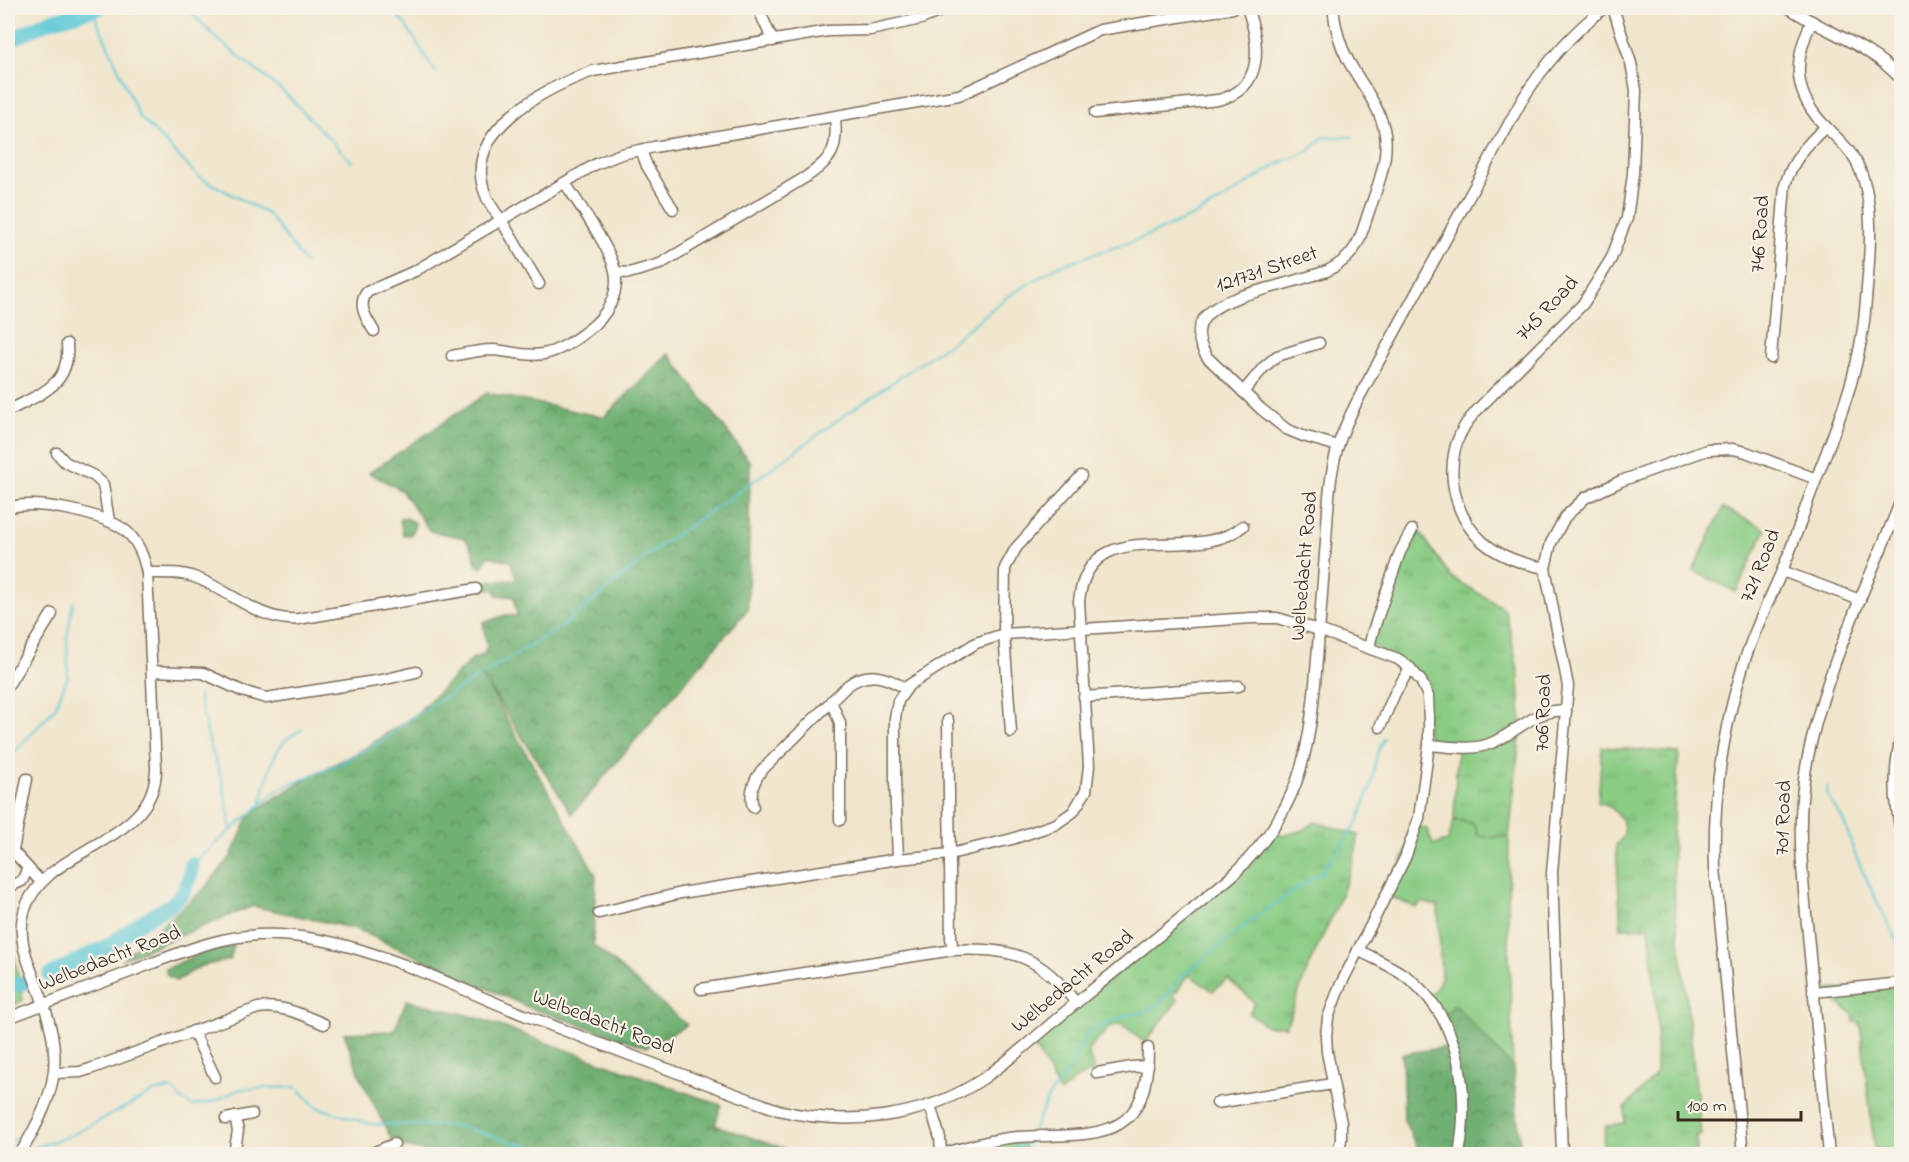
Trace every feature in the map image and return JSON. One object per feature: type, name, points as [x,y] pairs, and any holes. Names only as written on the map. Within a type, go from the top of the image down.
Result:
[{"type":"street","points":[[758,8],[773,40]]},
{"type":"street","points":[[539,284],[485,194],[482,184],[482,163],[489,141],[516,112],[558,86],[593,71],[828,31],[880,28],[921,19],[948,8]]},
{"type":"street","points":[[374,331],[362,305],[363,297],[367,292],[415,271],[596,164],[621,154],[959,95],[1100,30],[1233,8]]},
{"type":"street","points":[[1095,113],[1218,100],[1237,92],[1250,77],[1256,60],[1254,26],[1247,8]]},
{"type":"street","name":"121731 Street","points":[[1333,8],[1342,46],[1383,126],[1386,144],[1382,168],[1358,244],[1341,264],[1327,271],[1236,297],[1219,305],[1204,320],[1200,332],[1204,353],[1243,392],[1286,429],[1338,446]]},
{"type":"street","name":"745 Road","points":[[1545,567],[1518,562],[1504,556],[1488,547],[1468,527],[1456,501],[1452,477],[1453,458],[1461,431],[1480,407],[1583,304],[1611,260],[1623,229],[1630,202],[1637,99],[1631,63],[1620,22],[1613,8]]},
{"type":"street","points":[[1789,8],[1865,49],[1902,80]]},
{"type":"street","name":"Welbedacht Road","points":[[8,1018],[195,947],[246,936],[307,937],[394,962],[538,1020],[778,1110],[812,1117],[876,1118],[930,1105],[953,1096],[985,1077],[1232,876],[1254,854],[1275,826],[1298,779],[1309,741],[1328,508],[1338,446],[1362,392],[1522,100],[1544,68],[1599,9]]},
{"type":"street","name":"721 Road","points":[[1743,1155],[1715,868],[1715,818],[1720,758],[1740,675],[1845,405],[1856,369],[1864,322],[1868,264],[1869,204],[1863,178],[1848,149],[1809,107],[1799,78],[1800,52],[1812,21]]},
{"type":"street","points":[[616,272],[629,273],[660,264],[822,166],[833,152],[837,136],[835,117]]},
{"type":"street","name":"746 Road","points":[[1771,358],[1785,185],[1794,161],[1814,137],[1826,127]]},
{"type":"street","points":[[641,150],[647,166],[673,209]]},
{"type":"street","points":[[452,356],[494,350],[536,354],[559,349],[586,332],[604,316],[612,299],[616,272],[601,241],[565,183]]},
{"type":"street","points":[[1243,392],[1264,367],[1277,356],[1319,343]]},
{"type":"street","points":[[8,411],[55,384],[65,368],[68,356],[66,344]]},
{"type":"street","name":"706 Road","points":[[1562,1155],[1552,873],[1568,686],[1545,567],[1557,529],[1573,507],[1601,489],[1692,454],[1721,449],[1746,452],[1816,479]]},
{"type":"street","points":[[57,453],[64,462],[94,476],[103,484],[109,521]]},
{"type":"street","points":[[1011,732],[1004,634],[1003,583],[1007,562],[1016,548],[1081,476]]},
{"type":"street","name":"701 Road","points":[[1828,1155],[1801,858],[1804,780],[1820,707],[1860,600],[1902,498]]},
{"type":"street","points":[[8,508],[19,504],[36,505],[109,521],[126,531],[139,547],[147,573],[156,776],[150,799],[141,812],[124,827],[41,882],[25,910],[22,938],[28,963],[44,1004],[54,1048],[55,1073],[50,1096],[20,1155]]},
{"type":"street","points":[[599,913],[681,893],[898,859],[950,854],[1056,824],[1073,812],[1082,800],[1088,776],[1079,601],[1082,583],[1089,567],[1104,554],[1119,549],[1218,539],[1232,535],[1243,526]]},
{"type":"street","points":[[1371,649],[1373,631],[1403,546],[1412,530]]},
{"type":"street","points":[[1782,571],[1860,600]]},
{"type":"street","points":[[147,573],[181,574],[194,577],[265,614],[285,619],[298,619],[476,589]]},
{"type":"street","points":[[8,685],[51,614]]},
{"type":"street","points":[[898,859],[895,822],[895,717],[898,701],[906,688],[976,643],[1004,634],[1269,617],[1319,630],[1398,659],[1421,681],[1428,696],[1429,745],[1421,804],[1412,840],[1339,988],[1328,1018],[1326,1044],[1341,1123],[1338,1155]]},
{"type":"street","points":[[1380,728],[1395,693],[1410,669]]},
{"type":"street","points":[[152,671],[203,673],[242,691],[266,698],[382,682],[416,672]]},
{"type":"street","points":[[753,807],[751,800],[753,788],[761,771],[852,682],[866,676],[882,676],[906,688]]},
{"type":"street","points":[[1084,697],[1239,686]]},
{"type":"street","points":[[831,701],[838,714],[840,728],[840,820]]},
{"type":"street","points":[[1429,745],[1474,747],[1488,744],[1536,717],[1550,712],[1566,711]]},
{"type":"street","points":[[948,720],[953,950]]},
{"type":"street","points":[[1902,732],[1898,746],[1895,781],[1896,806],[1902,834]]},
{"type":"street","points":[[27,779],[10,848],[41,882]]},
{"type":"street","points":[[8,887],[22,881],[28,868]]},
{"type":"street","points":[[701,989],[953,950],[985,949],[1023,957],[1051,974],[1076,1003]]},
{"type":"street","points":[[1358,950],[1407,977],[1430,1001],[1447,1025],[1459,1061],[1462,1084],[1463,1124],[1459,1155]]},
{"type":"street","points":[[1813,992],[1902,983]]},
{"type":"street","points":[[55,1073],[90,1070],[264,1007],[291,1011],[324,1024]]},
{"type":"street","points":[[193,1031],[214,1077]]},
{"type":"street","points":[[930,1105],[940,1138],[941,1154],[994,1140],[1066,1136],[1116,1126],[1127,1120],[1139,1105],[1145,1089],[1148,1048]]},
{"type":"street","points":[[1097,1073],[1148,1066]]},
{"type":"street","points":[[1217,1103],[1332,1084]]},
{"type":"street","points":[[234,1155],[238,1131],[230,1118],[252,1114]]},
{"type":"street","points":[[370,1155],[394,1144]]},
{"type":"green space","points":[[669,354],[750,462],[748,609],[572,814],[481,674],[596,875],[593,945],[687,1025],[647,1047],[530,1008],[356,929],[253,906],[121,960],[204,889],[230,858],[250,814],[314,774],[356,754],[416,714],[472,659],[483,655],[487,646],[483,623],[506,615],[517,616],[514,597],[497,595],[494,589],[479,590],[478,581],[517,580],[510,561],[488,556],[481,568],[476,564],[473,550],[465,538],[430,531],[401,490],[369,473],[487,393],[604,417]]},
{"type":"green space","points":[[1723,508],[1766,529],[1736,592],[1693,571]]},
{"type":"green space","points":[[406,518],[415,523],[410,535],[403,535],[400,519]]},
{"type":"green space","points":[[1418,529],[1451,577],[1500,606],[1506,612],[1519,675],[1521,726],[1509,837],[1477,835],[1472,823],[1454,820],[1457,748],[1429,746],[1421,681],[1370,643],[1412,531]]},
{"type":"green space","points":[[1602,747],[1679,753],[1672,835],[1675,908],[1701,1135],[1696,1135],[1697,1150],[1686,1154],[1601,1154],[1606,1126],[1625,1123],[1625,1108],[1656,1074],[1657,1014],[1649,927],[1621,928],[1616,845],[1623,837],[1624,828],[1620,818],[1612,809],[1603,803],[1598,803]]},
{"type":"green space","points":[[1454,820],[1472,823],[1477,835],[1509,837],[1508,923],[1513,1068],[1455,1004],[1442,1018],[1426,998],[1435,990],[1441,978],[1438,906],[1421,902],[1417,908],[1387,895],[1417,826],[1427,829],[1433,845],[1448,841]]},
{"type":"green space","points":[[1315,822],[1359,835],[1345,884],[1311,961],[1286,1026],[1267,1026],[1249,1013],[1255,1003],[1228,979],[1213,991],[1189,975],[1173,996],[1178,1000],[1145,1043],[1122,1024],[1111,1026],[1088,1050],[1094,1071],[1077,1078],[1060,1093],[1039,1054],[1030,1043],[1207,900],[1272,831],[1283,836],[1303,830]]},
{"type":"green space","points":[[8,925],[23,1000],[8,1009]]},
{"type":"green space","points":[[234,945],[230,960],[201,966],[176,981],[167,975],[165,969],[204,952]]},
{"type":"green space","points":[[1901,983],[1901,1154],[1875,1154],[1860,1022],[1854,1022],[1854,1016],[1831,997],[1828,990]]},
{"type":"green space","points":[[407,1000],[475,1017],[721,1105],[715,1125],[797,1153],[435,1154],[394,1144],[363,1083],[344,1033],[394,1031]]},
{"type":"green space","points":[[1455,1004],[1513,1068],[1522,1154],[1420,1154],[1404,1120],[1402,1054],[1454,1046],[1442,1018]]},
{"type":"green space","points":[[1022,1139],[1027,1154],[942,1154]]},
{"type":"waterway","points":[[8,41],[50,21],[99,8]]},
{"type":"waterway","points":[[187,8],[216,38],[286,94],[352,162]]},
{"type":"waterway","points":[[389,8],[405,24],[436,73]]},
{"type":"waterway","points":[[92,9],[139,116],[199,177],[268,214],[305,263]]},
{"type":"waterway","points":[[192,864],[279,789],[341,763],[382,741],[417,714],[560,628],[661,545],[950,343],[1007,297],[1058,266],[1137,240],[1193,216],[1221,201],[1276,165],[1309,151],[1323,137],[1353,137]]},
{"type":"waterway","points":[[8,759],[55,708],[68,676],[67,639],[73,602]]},
{"type":"waterway","points":[[198,694],[210,745],[222,779],[231,828]]},
{"type":"waterway","points":[[261,804],[275,755],[290,736],[303,729]]},
{"type":"waterway","points":[[1033,1130],[1049,1096],[1068,1071],[1088,1033],[1126,1015],[1144,1013],[1163,1000],[1182,976],[1253,919],[1322,872],[1358,822],[1371,785],[1377,754],[1384,738]]},
{"type":"waterway","points":[[1828,786],[1829,799],[1842,818],[1860,866],[1902,951]]},
{"type":"waterway","points":[[50,975],[109,945],[144,920],[171,905],[183,893],[192,864]]},
{"type":"waterway","points":[[8,987],[24,983]]},
{"type":"waterway","points":[[227,1095],[241,1089],[297,1087],[316,1107],[370,1124],[459,1126],[557,1154]]},
{"type":"waterway","points":[[37,1147],[70,1136],[156,1091],[173,1089],[181,1099],[193,1106],[224,1097]]},
{"type":"waterway","points":[[8,1139],[16,1139]]},
{"type":"waterway","points":[[1016,1154],[1019,1147],[1032,1141]]}]
